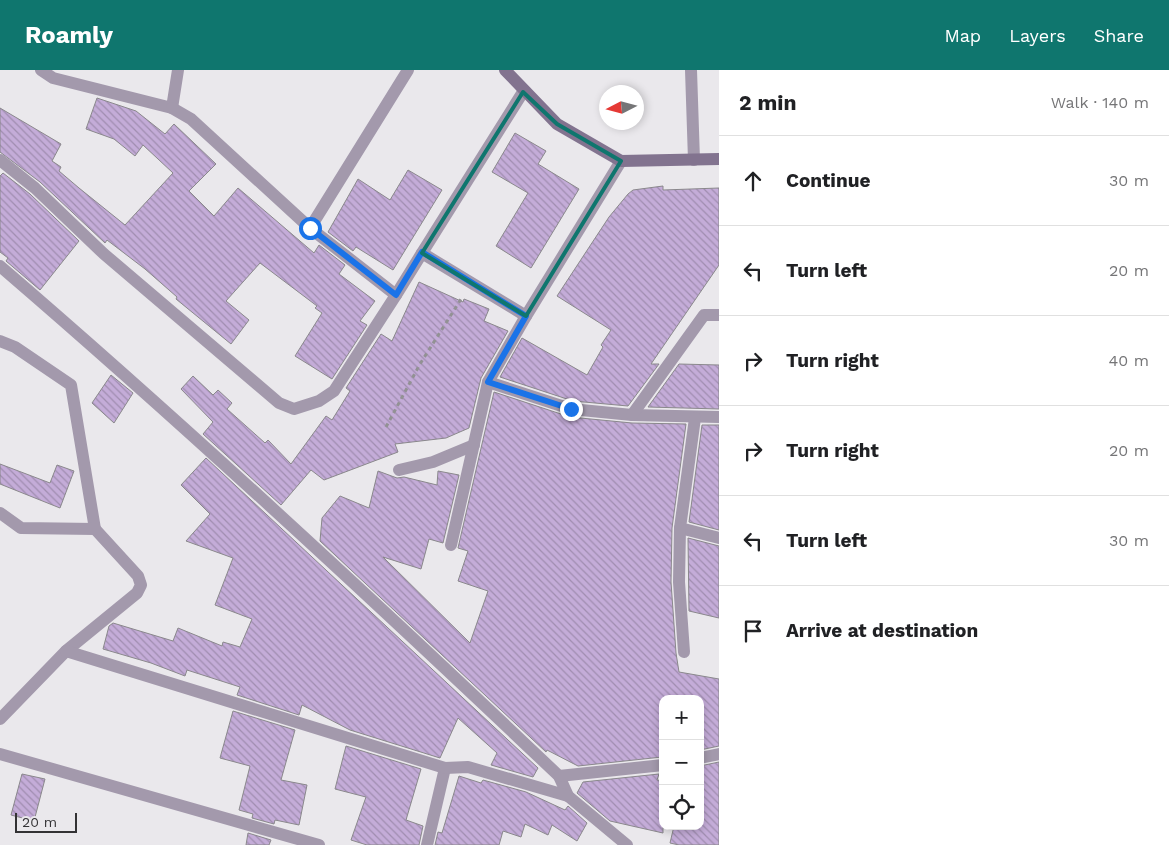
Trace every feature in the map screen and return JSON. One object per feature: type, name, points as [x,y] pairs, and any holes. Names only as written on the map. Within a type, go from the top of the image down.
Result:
[{"type":"street","points":[[42,70],[53,78],[172,108],[191,119],[310,228],[396,295]]},
{"type":"street","points":[[172,108],[178,70]]},
{"type":"street","points":[[310,228],[408,70]]},
{"type":"street","points":[[504,70],[523,92],[556,124],[621,161],[719,159]]},
{"type":"street","points":[[691,70],[694,160]]},
{"type":"street","points":[[0,160],[35,188],[104,254],[226,360],[279,403],[294,409],[319,401],[334,391],[523,92]]},
{"type":"street","points":[[450,545],[488,382],[621,161]]},
{"type":"street","points":[[422,252],[526,316]]},
{"type":"street","points":[[0,266],[105,356],[364,591],[559,776],[568,796]]},
{"type":"street","points":[[632,414],[704,315],[719,315]]},
{"type":"street","points":[[0,341],[14,347],[71,385],[95,529],[138,576],[141,585],[137,593],[66,651],[0,719]]},
{"type":"street","points":[[488,382],[571,409],[719,418]]},
{"type":"street","points":[[684,652],[679,582],[680,528],[695,418]]},
{"type":"street","points":[[398,470],[434,462],[474,445]]},
{"type":"street","points":[[0,513],[21,528],[95,529]]},
{"type":"street","points":[[680,528],[719,538]]},
{"type":"street","points":[[66,651],[445,768],[468,767],[568,796],[627,845]]},
{"type":"street","points":[[0,754],[320,845]]},
{"type":"street","points":[[704,757],[719,754]]},
{"type":"street","points":[[559,776],[659,765]]},
{"type":"street","points":[[427,845],[445,768]]},
{"type":"path","points":[[386,427],[420,364],[471,283]]},
{"type":"highlighted area","points":[[523,92],[557,124],[621,161],[526,316],[422,253]]},
{"type":"building","points":[[97,98],[136,111],[165,134],[174,124],[216,164],[189,191],[214,216],[238,188],[314,253],[319,245],[345,265],[339,274],[375,301],[360,321],[367,325],[332,379],[295,356],[322,313],[315,308],[317,306],[260,263],[226,301],[249,320],[231,344],[176,299],[177,297],[145,269],[107,240],[105,243],[40,182],[0,152],[0,108],[61,144],[52,161],[61,167],[59,171],[125,225],[173,173],[143,145],[135,156],[114,139],[86,129]]},
{"type":"building","points":[[515,133],[546,151],[538,164],[579,189],[531,268],[496,246],[528,193],[492,172]]},
{"type":"building","points":[[408,170],[442,190],[393,270],[356,247],[353,251],[328,232],[358,179],[390,200]]},
{"type":"building","points":[[3,173],[30,194],[79,241],[40,290],[6,261],[8,258],[0,252],[0,176]]},
{"type":"building","points":[[663,186],[663,190],[719,188],[719,265],[651,364],[659,364],[628,406],[573,401],[500,377],[522,338],[587,375],[603,347],[601,345],[611,330],[557,296],[609,217],[628,194],[633,190]]},
{"type":"building","points":[[419,282],[463,302],[464,299],[489,309],[484,321],[508,331],[481,378],[469,428],[446,438],[395,444],[398,452],[324,480],[311,470],[281,505],[203,434],[213,422],[181,389],[193,376],[213,395],[218,390],[232,403],[227,409],[265,443],[268,440],[291,464],[326,416],[332,420],[350,391],[346,388],[381,334],[392,341]]},
{"type":"building","points":[[679,364],[719,365],[719,409],[648,407]]},
{"type":"building","points":[[111,375],[133,393],[114,423],[92,403]]},
{"type":"building","points":[[494,392],[570,417],[632,423],[686,424],[672,528],[671,582],[676,653],[679,672],[719,679],[719,746],[704,749],[704,695],[659,695],[659,757],[578,766],[547,750],[546,752],[320,541],[322,518],[340,496],[369,508],[378,471],[397,478],[404,477],[437,485],[438,471],[459,475],[443,543],[429,539],[421,569],[383,557],[470,643],[488,591],[458,581],[468,551],[458,548]]},
{"type":"building","points":[[702,425],[719,425],[719,530],[689,522]]},
{"type":"building","points":[[206,458],[538,768],[533,777],[491,765],[497,753],[458,718],[440,758],[350,730],[302,705],[299,715],[237,695],[240,687],[187,670],[185,676],[151,663],[103,649],[109,626],[113,623],[173,641],[178,628],[222,646],[223,642],[240,647],[252,619],[215,605],[233,558],[186,541],[210,514],[181,485]]},
{"type":"building","points":[[0,464],[50,483],[57,465],[74,471],[60,508],[0,484]]},
{"type":"building","points":[[688,538],[719,546],[719,618],[689,611]]},
{"type":"building","points":[[233,711],[295,730],[281,780],[307,785],[299,825],[275,820],[274,824],[252,818],[253,814],[239,810],[250,766],[220,758]]},
{"type":"building","points":[[346,746],[421,769],[406,820],[423,826],[419,845],[367,845],[351,840],[366,797],[335,789]]},
{"type":"building","points":[[719,762],[719,845],[679,845],[670,843],[673,830],[704,830],[704,765]]},
{"type":"building","points":[[22,774],[45,779],[34,821],[11,815]]},
{"type":"building","points":[[659,774],[657,780],[659,780],[659,830],[663,830],[663,833],[610,821],[577,793],[583,782]]},
{"type":"building","points":[[459,776],[481,783],[483,780],[526,792],[565,810],[568,806],[587,823],[577,841],[552,825],[548,835],[525,824],[521,837],[503,831],[499,845],[435,845],[438,832],[442,833]]},
{"type":"building","points":[[248,833],[271,840],[269,845],[246,845]]},
{"type":"route","points":[[310,228],[396,295],[422,252],[526,316],[488,382],[571,409]]}]
